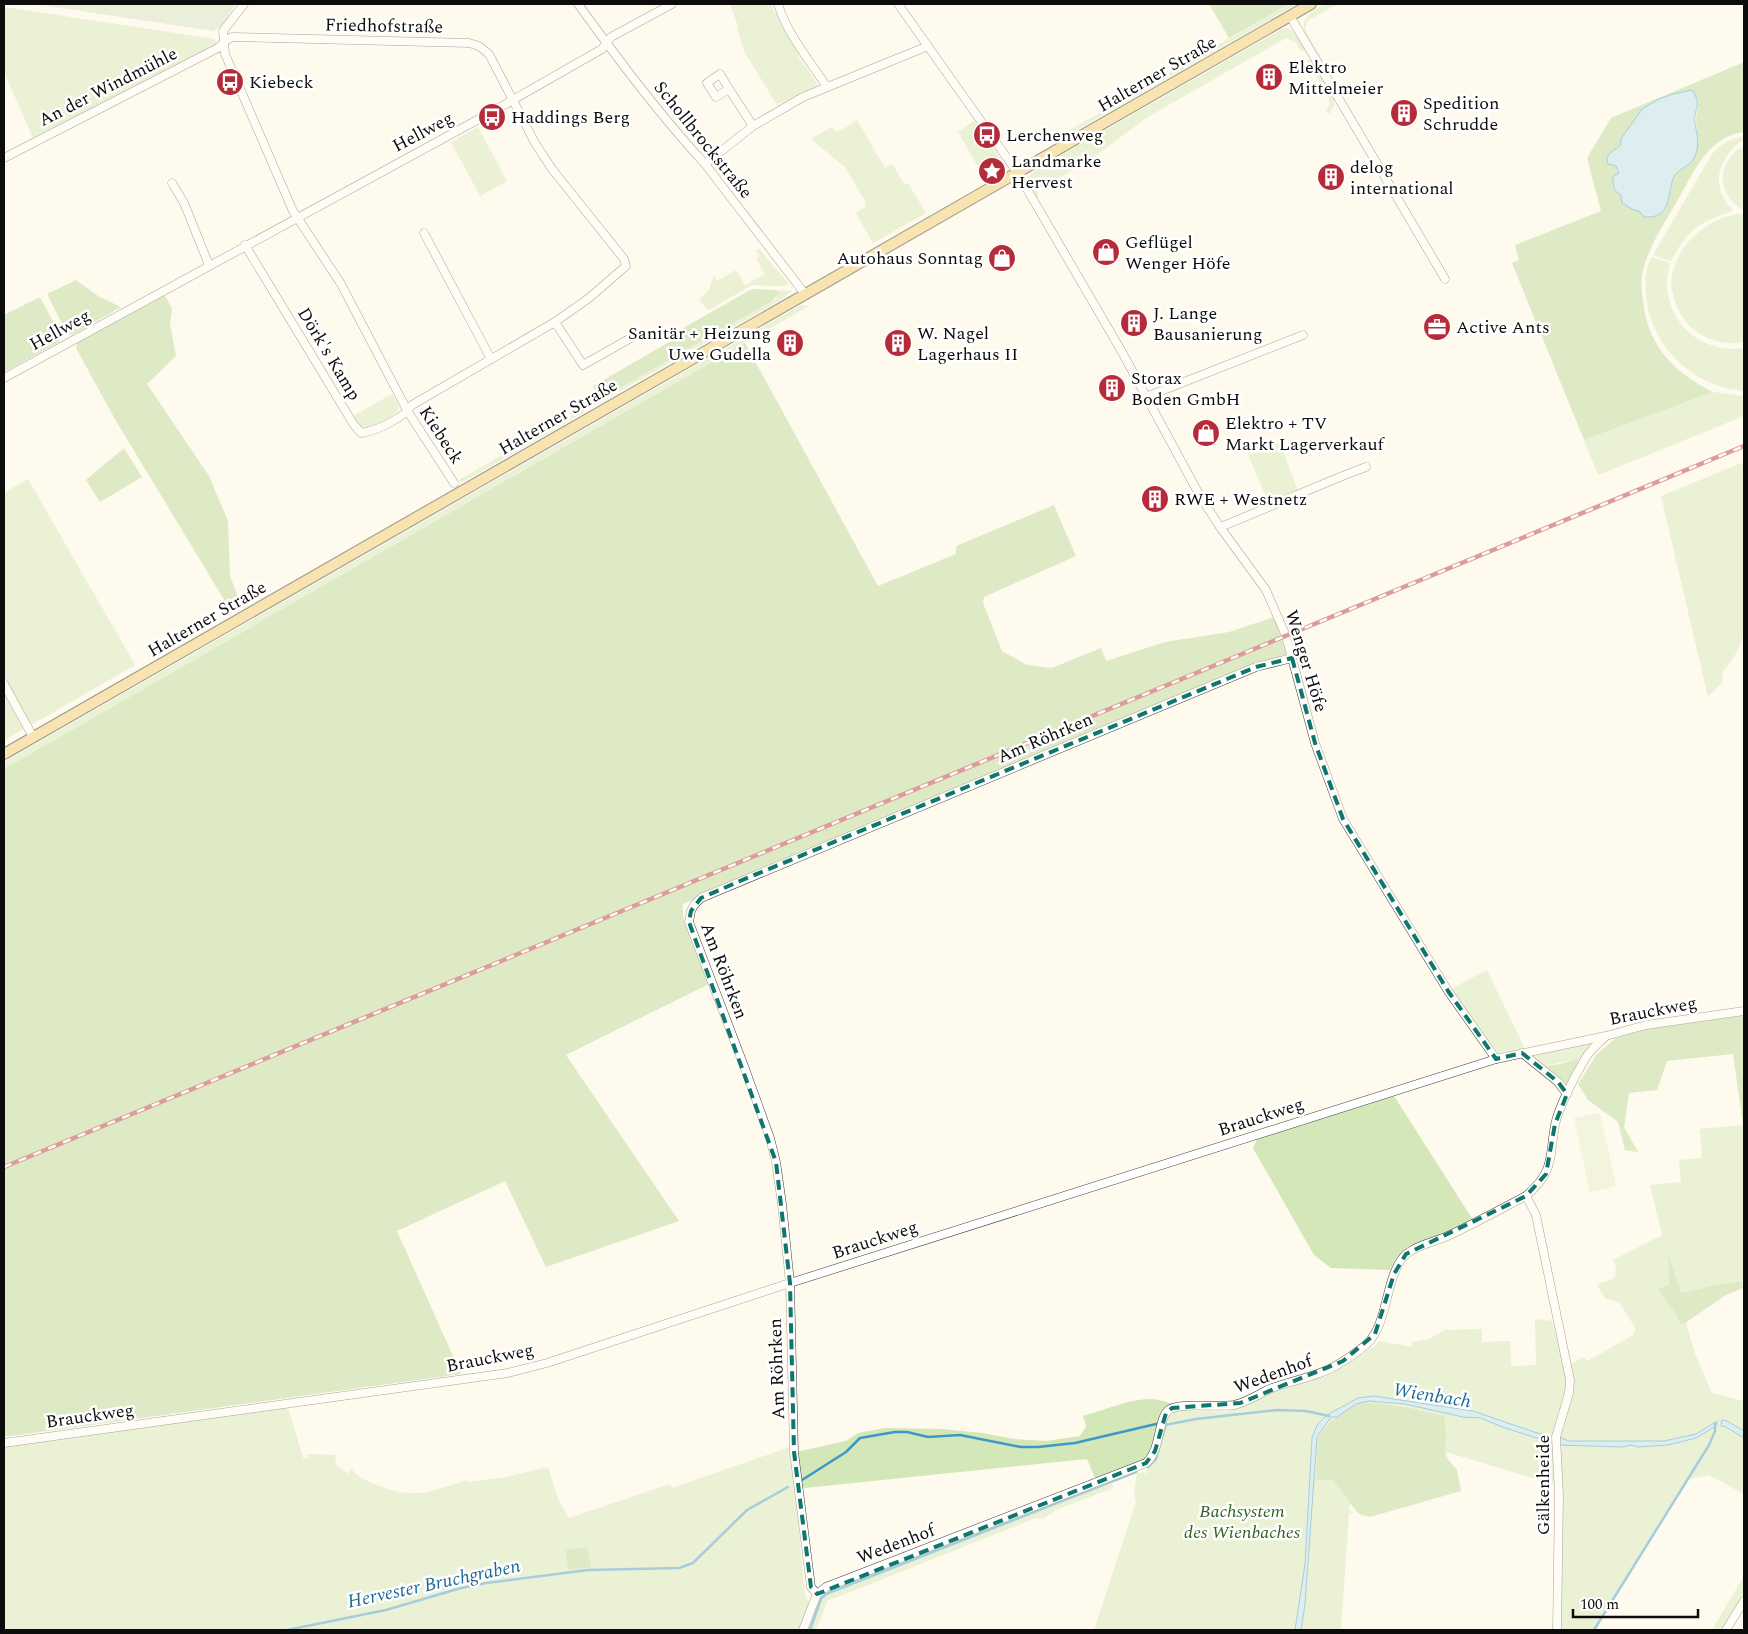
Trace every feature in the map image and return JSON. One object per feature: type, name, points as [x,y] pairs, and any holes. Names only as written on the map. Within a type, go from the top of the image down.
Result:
[{"type":"main road","name":"Halterner Straße","points":[[4,754],[1311,4]]},
{"type":"street","name":"Kiebeck","points":[[244,4],[223,31],[225,54],[297,217],[344,291],[408,412],[454,483]]},
{"type":"street","name":"Schollbrockstraße","points":[[578,4],[606,43],[688,146],[705,164],[805,294]]},
{"type":"street","name":"Hellweg","points":[[4,378],[513,100],[602,49],[611,37],[672,4]]},
{"type":"street","points":[[778,4],[781,14],[792,34],[828,87]]},
{"type":"street","points":[[898,4],[1017,172]]},
{"type":"street","points":[[1290,16],[1445,279]]},
{"type":"street","name":"Friedhofstraße","points":[[225,41],[232,38],[469,43],[479,46],[489,54],[513,100]]},
{"type":"street","name":"An der Windmühle","points":[[4,158],[218,48],[225,41]]},
{"type":"street","points":[[705,164],[753,126],[803,97],[928,46]]},
{"type":"street","points":[[729,89],[753,126]]},
{"type":"street","points":[[408,412],[412,405],[555,322],[589,298],[626,266],[624,259],[552,169],[513,100]]},
{"type":"street","name":"Wenger Höfe","points":[[1017,172],[1122,352],[1200,496],[1266,590],[1282,626],[1315,743],[1343,819],[1448,991],[1496,1059]]},
{"type":"street","points":[[172,183],[184,204],[210,265]]},
{"type":"street","points":[[424,232],[492,359]]},
{"type":"street","name":"Dörk's Kamp","points":[[246,245],[354,425],[361,433],[372,432],[408,412]]},
{"type":"street","points":[[555,322],[583,365],[638,334]]},
{"type":"street","points":[[1146,398],[1302,335]]},
{"type":"street","points":[[1220,527],[1284,502],[1323,483],[1366,467]]},
{"type":"street","name":"Am Röhrken","points":[[817,1594],[811,1587],[794,1452],[790,1283],[774,1148],[689,922],[690,911],[701,898],[740,881],[843,840],[1256,667],[1292,658]]},
{"type":"street","points":[[4,684],[33,737]]},
{"type":"street","name":"Brauckweg","points":[[4,1443],[508,1374],[1496,1059],[1606,1036],[1646,1025],[1744,1011]]},
{"type":"street","name":"Wedenhof","points":[[817,1594],[826,1587],[1146,1463],[1155,1451],[1166,1413],[1172,1408],[1226,1406],[1240,1403],[1271,1388],[1322,1373],[1363,1348],[1373,1338],[1394,1274],[1406,1254],[1451,1235],[1526,1196],[1540,1182],[1550,1165],[1555,1124],[1567,1094],[1585,1058],[1606,1036]]},
{"type":"street","points":[[1522,1053],[1558,1082],[1567,1094]]},
{"type":"street","name":"Gälkenheide","points":[[1526,1196],[1536,1215],[1558,1330],[1569,1372],[1569,1393],[1556,1434],[1559,1495],[1557,1630]]},
{"type":"street","points":[[803,1630],[817,1594]]},
{"type":"street","points":[[1726,1630],[1744,1601]]},
{"type":"highlighted area","points":[[1292,658],[1315,743],[1343,819],[1448,991],[1496,1059],[1522,1053],[1558,1082],[1567,1094],[1555,1124],[1546,1174],[1526,1196],[1406,1254],[1394,1274],[1375,1334],[1343,1361],[1240,1403],[1172,1408],[1166,1413],[1155,1451],[1146,1463],[817,1594],[811,1587],[794,1452],[790,1283],[776,1162],[689,922],[691,911],[701,898],[740,881],[1256,667]]},
{"type":"green space","points":[[35,4],[236,4],[222,26],[213,31]]},
{"type":"green space","points":[[730,4],[772,4],[775,14],[779,13],[800,53],[798,56],[818,85],[777,105],[744,51]]},
{"type":"green space","points":[[1209,4],[1289,4],[1229,38]]},
{"type":"green space","points":[[1289,4],[1297,4],[1066,136],[1060,136],[1058,133],[1060,131],[1063,134]]},
{"type":"green space","points":[[1325,4],[1338,4],[1307,21],[1305,30],[1340,90],[1304,31],[1305,21],[1309,14]]},
{"type":"green space","points":[[4,7],[215,39],[217,44],[33,138],[4,72]]},
{"type":"green space","points":[[1288,28],[1295,33],[1305,49],[1302,52],[1295,42],[1286,38],[1146,118],[1093,158],[1037,191],[1039,198],[1036,198],[1026,182],[1035,170],[1282,29]]},
{"type":"green space","points":[[1307,60],[1312,60],[1334,98],[1334,106],[1329,114],[1326,109],[1329,106],[1329,98]]},
{"type":"green space","points":[[1744,62],[1744,132],[1721,140],[1705,155],[1698,165],[1649,251],[1642,278],[1642,293],[1646,317],[1657,345],[1675,367],[1713,392],[1584,440],[1512,263],[1519,260],[1515,245],[1601,211],[1587,158],[1611,118]],"holes":[[[1698,98],[1697,128],[1678,172],[1673,178],[1668,202],[1619,174],[1616,166],[1611,164],[1616,149],[1622,142]]]},
{"type":"green space","points":[[857,120],[885,168],[892,164],[905,185],[908,183],[926,213],[873,243],[856,213],[865,207],[866,202],[845,167],[811,139],[832,127],[835,132],[842,130]]},
{"type":"green space","points":[[974,121],[1004,164],[983,175],[958,132]]},
{"type":"green space","points":[[478,127],[507,181],[480,196],[451,142]]},
{"type":"green space","points":[[1744,136],[1744,140],[1734,147],[1724,160],[1719,175],[1720,190],[1733,211],[1711,219],[1696,228],[1683,241],[1671,261],[1653,255],[1712,154],[1726,142]]},
{"type":"green space","points":[[1744,146],[1744,210],[1729,197],[1725,190],[1723,175],[1727,162],[1737,150]]},
{"type":"green space","points":[[1738,214],[1744,214],[1744,342],[1732,343],[1710,339],[1691,328],[1678,309],[1671,283],[1673,270],[1678,258],[1693,237],[1714,222]]},
{"type":"green space","points":[[759,249],[788,285],[752,285],[709,310],[705,308],[700,300],[709,290],[714,275],[717,281],[736,270],[745,285],[765,274],[756,258],[760,256],[756,250]]},
{"type":"green space","points":[[1652,257],[1670,263],[1667,277],[1669,301],[1674,314],[1692,335],[1716,347],[1744,348],[1744,391],[1725,388],[1692,372],[1677,360],[1665,346],[1656,331],[1649,313],[1646,294],[1647,270]]},
{"type":"green space","points":[[76,280],[98,296],[121,307],[72,335],[67,333],[47,294]]},
{"type":"green space","points":[[752,289],[776,290],[779,293],[772,301],[601,399],[593,386],[671,341],[669,336]]},
{"type":"green space","points":[[776,290],[792,291],[779,301],[592,407],[589,406],[772,301],[776,298],[778,291]]},
{"type":"green space","points":[[165,295],[172,309],[170,324],[176,356],[147,384],[209,476],[228,521],[230,576],[241,605],[231,611],[116,421],[76,348],[77,343]]},
{"type":"green space","points":[[40,297],[61,336],[59,342],[4,372],[4,315]]},
{"type":"green space","points":[[801,305],[809,306],[4,769],[4,762]]},
{"type":"green space","points":[[745,343],[878,586],[956,554],[956,546],[1054,505],[1076,556],[984,597],[983,603],[1002,651],[1027,665],[1052,668],[1101,648],[1106,661],[1165,642],[1229,632],[1274,617],[1287,655],[1284,658],[740,879],[683,904],[683,916],[709,984],[566,1055],[679,1221],[546,1267],[505,1181],[397,1231],[461,1374],[4,1437],[4,769]]},
{"type":"green space","points":[[1713,392],[1744,396],[1744,416],[1598,475],[1584,440]]},
{"type":"green space","points":[[393,395],[399,407],[394,414],[380,425],[370,429],[359,425],[354,418],[355,415]]},
{"type":"green space","points":[[584,408],[583,413],[461,483],[459,480]]},
{"type":"green space","points":[[1280,443],[1298,491],[1269,504],[1248,455]]},
{"type":"green space","points":[[124,448],[142,477],[100,502],[86,480]]},
{"type":"green space","points":[[1744,462],[1744,634],[1735,654],[1722,672],[1723,681],[1708,697],[1661,496]]},
{"type":"green space","points":[[28,479],[135,665],[33,724],[28,722],[4,678],[4,493]]},
{"type":"green space","points":[[4,694],[23,729],[4,741]]},
{"type":"green space","points":[[1487,970],[1525,1049],[1498,1054],[1451,989]]},
{"type":"green space","points":[[1744,1015],[1744,1132],[1733,1054],[1667,1061],[1657,1090],[1629,1093],[1624,1127],[1638,1152],[1625,1150],[1618,1122],[1588,1100],[1578,1084],[1597,1054],[1616,1038],[1648,1029]]},
{"type":"green space","points":[[1590,1042],[1569,1090],[1529,1056]],"holes":[[[1578,1059],[1568,1085],[1544,1066]]]},
{"type":"green space","points":[[1579,1058],[1568,1085],[1544,1066],[1561,1064]]},
{"type":"green space","points":[[1394,1096],[1473,1220],[1443,1234],[1408,1246],[1398,1255],[1390,1270],[1331,1268],[1314,1255],[1253,1148],[1257,1139]]},
{"type":"green space","points":[[1600,1113],[1616,1186],[1590,1192],[1574,1118]]},
{"type":"green space","name":"Bachsystem des Wienbaches","points":[[1743,1125],[1744,1280],[1681,1293],[1668,1256],[1669,1286],[1659,1289],[1676,1314],[1680,1324],[1686,1323],[1695,1354],[1712,1393],[1744,1401],[1744,1494],[1709,1475],[1686,1480],[1593,1630],[1561,1630],[1562,1485],[1549,1483],[1446,1452],[1454,1485],[1362,1516],[1350,1504],[1349,1510],[1354,1513],[1349,1513],[1341,1630],[1094,1630],[1136,1502],[1134,1494],[1137,1473],[1112,1483],[1113,1488],[1056,1510],[1043,1519],[1036,1518],[828,1600],[816,1630],[806,1630],[818,1598],[827,1589],[1139,1469],[1138,1473],[1144,1472],[1145,1475],[1147,1470],[1143,1461],[1095,1478],[1087,1459],[795,1489],[805,1595],[809,1602],[801,1630],[4,1630],[4,1447],[288,1407],[303,1458],[310,1459],[306,1454],[337,1455],[335,1458],[337,1466],[349,1474],[351,1468],[366,1480],[390,1490],[412,1493],[432,1491],[467,1480],[468,1482],[506,1477],[548,1467],[558,1499],[569,1518],[670,1484],[672,1488],[790,1447],[790,1452],[796,1452],[846,1441],[858,1433],[885,1428],[942,1429],[983,1433],[1014,1439],[1046,1441],[1080,1436],[1086,1426],[1083,1416],[1140,1400],[1153,1399],[1180,1403],[1181,1410],[1226,1412],[1240,1408],[1279,1389],[1326,1376],[1375,1346],[1379,1341],[1412,1347],[1412,1342],[1429,1339],[1445,1330],[1482,1329],[1482,1342],[1510,1341],[1511,1366],[1536,1365],[1535,1319],[1552,1321],[1565,1366],[1573,1380],[1571,1364],[1583,1357],[1588,1361],[1633,1335],[1636,1329],[1619,1302],[1606,1299],[1597,1286],[1599,1283],[1609,1281],[1615,1277],[1616,1266],[1613,1260],[1662,1235],[1650,1185],[1681,1182],[1679,1160],[1702,1158],[1700,1129]]},
{"type":"green space","points":[[1668,1253],[1681,1293],[1742,1281],[1743,1288],[1726,1295],[1685,1323],[1680,1324],[1676,1314],[1658,1289],[1669,1285]]},
{"type":"green space","points":[[1374,1403],[1444,1416],[1446,1434],[1445,1456],[1457,1470],[1461,1491],[1370,1517],[1358,1513],[1333,1480],[1316,1480],[1318,1438],[1331,1421],[1356,1404]]},
{"type":"green space","points":[[587,1547],[591,1567],[568,1570],[566,1550]]},
{"type":"green space","points":[[1744,1576],[1744,1593],[1721,1630],[1712,1630]]},
{"type":"water","points":[[1692,90],[1697,100],[1695,118],[1698,142],[1697,152],[1692,161],[1674,176],[1663,211],[1653,217],[1644,217],[1639,211],[1622,203],[1621,195],[1615,190],[1613,183],[1613,177],[1619,173],[1616,166],[1608,164],[1608,155],[1620,146],[1621,139],[1642,109],[1659,99]]},
{"type":"water","points":[[1374,1396],[1473,1411],[1553,1437],[1553,1443],[1480,1418],[1463,1417],[1405,1404],[1369,1401],[1356,1404],[1337,1417],[1331,1417],[1317,1437],[1305,1604],[1301,1630],[1295,1630],[1305,1564],[1312,1438],[1317,1425],[1327,1415],[1358,1398]]},
{"type":"water","points":[[1722,1420],[1744,1431],[1744,1438],[1721,1426]]},
{"type":"water","points":[[1717,1421],[1716,1426],[1696,1438],[1668,1445],[1638,1447],[1631,1445],[1623,1447],[1558,1445],[1559,1437],[1569,1441],[1664,1441],[1696,1434]]},
{"type":"waterway","points":[[1165,1425],[1196,1419],[1277,1410],[1306,1411],[1329,1416]]},
{"type":"waterway","points":[[802,1480],[846,1452],[860,1438],[895,1432],[907,1432],[928,1437],[960,1435],[1021,1447],[1038,1447],[1075,1443],[1156,1424]]},
{"type":"waterway","points":[[1148,1467],[1156,1459],[1166,1424]]},
{"type":"waterway","points":[[1594,1630],[1709,1445],[1715,1431],[1715,1424]]},
{"type":"waterway","points":[[810,1630],[821,1599],[826,1594],[1136,1472]]},
{"type":"waterway","name":"Hervester Bruchgraben","points":[[287,1630],[386,1610],[461,1588],[486,1583],[588,1570],[679,1568],[693,1563],[747,1510],[788,1487]]},
{"type":"railway","points":[[4,1167],[1744,446]]},
{"type":"place","name":"Elektro Mittelmeier","points":[[1269,77]]},
{"type":"place","name":"Kiebeck","points":[[230,82]]},
{"type":"place","name":"Spedition Schrudde","points":[[1404,113]]},
{"type":"place","name":"Haddings Berg","points":[[492,117]]},
{"type":"place","name":"Lerchenweg","points":[[987,135]]},
{"type":"place","name":"Landmarke Hervest","points":[[992,171]]},
{"type":"place","name":"delog international","points":[[1331,177]]},
{"type":"place","name":"Geflügel Wenger Höfe","points":[[1106,252]]},
{"type":"place","name":"Autohaus Sonntag","points":[[1002,258]]},
{"type":"place","name":"J. Lange Bausanierung","points":[[1134,323]]},
{"type":"place","name":"Active Ants","points":[[1437,327]]},
{"type":"place","name":"Sanitär + Heizung Uwe Gudella","points":[[790,343]]},
{"type":"place","name":"W. Nagel Lagerhaus II","points":[[898,343]]},
{"type":"place","name":"Storax Boden GmbH","points":[[1112,388]]},
{"type":"place","name":"Elektro + TV Markt Lagerverkauf","points":[[1206,433]]},
{"type":"place","name":"RWE + Westnetz","points":[[1155,499]]},
{"type":"water label","name":"Wienbach","points":[[1432,1396]]}]
